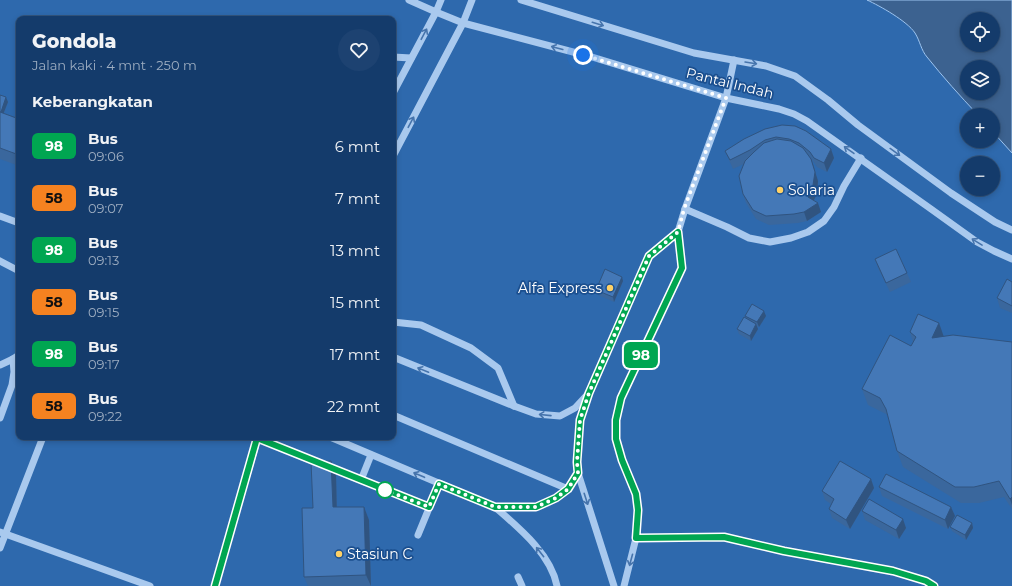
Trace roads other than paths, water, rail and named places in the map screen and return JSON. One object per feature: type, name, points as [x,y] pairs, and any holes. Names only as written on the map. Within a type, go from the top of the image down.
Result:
[{"type":"street","name":"Pantai Indah","points":[[410,0],[463,23],[592,57],[726,98],[779,109],[794,114],[807,121],[861,158],[977,242],[994,252],[1012,259]]},
{"type":"street","points":[[396,87],[441,0]]},
{"type":"street","points":[[396,150],[463,23],[472,0]]},
{"type":"street","name":"Pantai Indah","points":[[521,0],[694,53],[766,66],[795,76],[828,100],[858,125],[951,193],[995,222],[1012,230]]},
{"type":"street","points":[[396,57],[411,58]]},
{"type":"street","points":[[624,586],[636,538],[638,510],[636,494],[622,460],[616,439],[616,420],[621,398],[682,268],[678,232],[684,209],[726,98],[734,60]]},
{"type":"street","points":[[684,209],[749,238],[770,242],[791,238],[808,232],[824,221],[861,158]]},
{"type":"street","points":[[0,216],[16,223]]},
{"type":"street","points":[[614,586],[578,473],[577,462],[580,420],[589,393],[649,256],[678,232]]},
{"type":"street","points":[[0,261],[16,269]]},
{"type":"street","points":[[396,322],[421,324],[471,348],[498,368],[514,406]]},
{"type":"street","points":[[0,365],[16,357]]},
{"type":"street","points":[[0,418],[12,385],[16,357]]},
{"type":"street","points":[[396,358],[536,414],[560,416],[575,408],[589,393]]},
{"type":"street","points":[[396,415],[568,489]]},
{"type":"street","points":[[0,548],[3,533],[42,440]]},
{"type":"street","points":[[215,586],[257,440]]},
{"type":"street","points":[[263,440],[429,507]]},
{"type":"street","points":[[337,440],[495,507],[528,536],[550,565],[556,579],[557,586]]},
{"type":"street","points":[[361,480],[371,455]]},
{"type":"street","points":[[495,507],[536,507],[556,498],[568,489],[578,473]]},
{"type":"street","points":[[418,535],[439,484]]},
{"type":"street","points":[[3,533],[150,586]]},
{"type":"street","points":[[636,538],[724,537],[784,551],[893,571],[926,581],[934,586]]},
{"type":"street","points":[[518,577],[522,586]]},
{"type":"place","name":"Solaria","points":[[780,190]]},
{"type":"place","name":"Alfa Express","points":[[610,288]]},
{"type":"place","name":"Stasiun C","points":[[339,554]]}]
